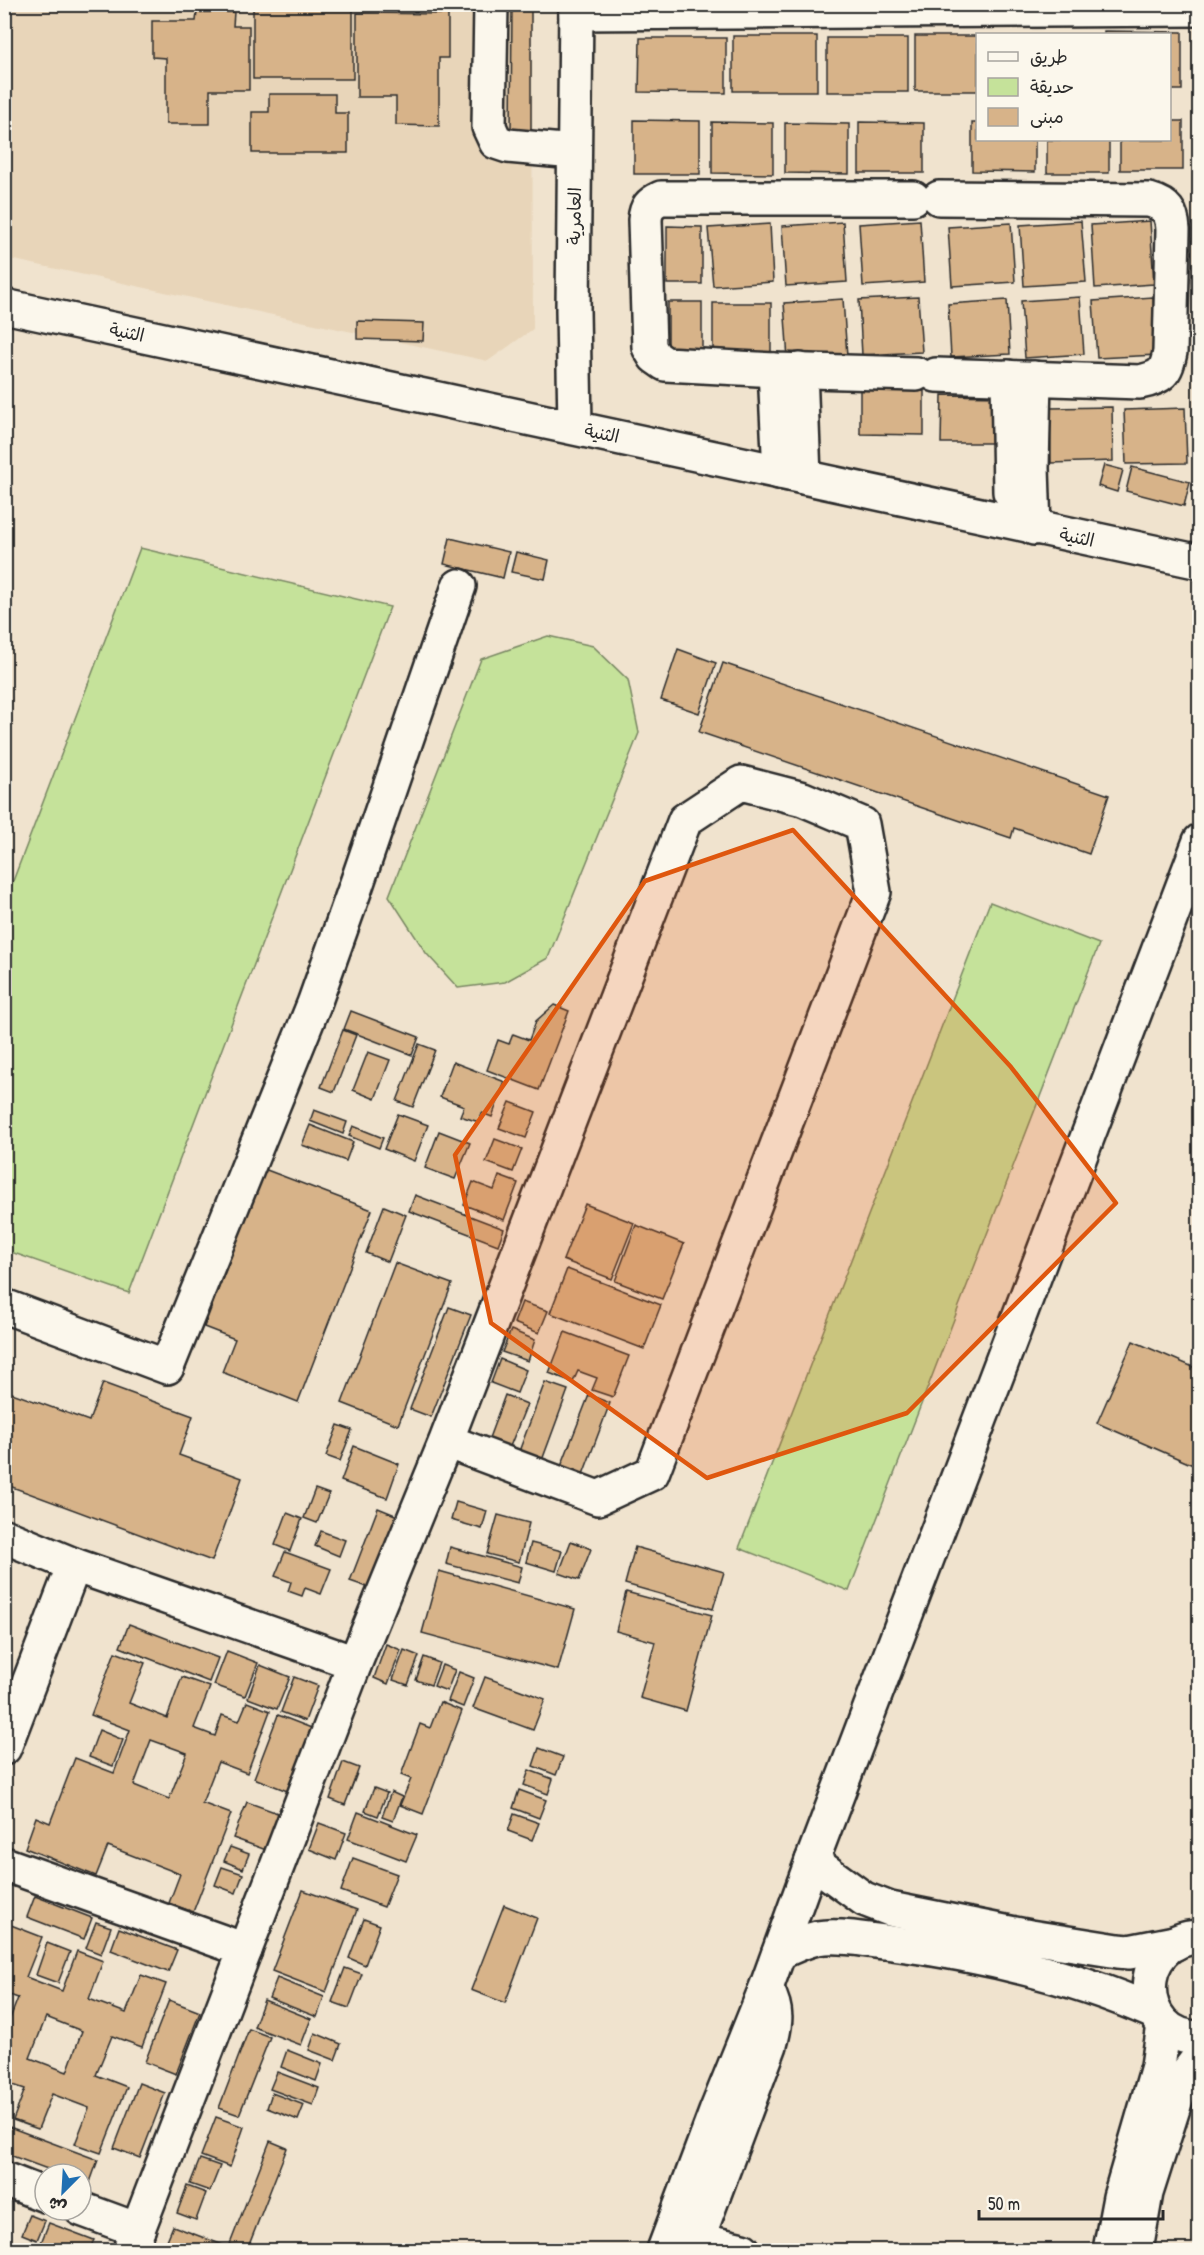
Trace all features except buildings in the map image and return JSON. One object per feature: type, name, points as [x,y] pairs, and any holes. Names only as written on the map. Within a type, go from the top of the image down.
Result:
[{"type":"street","points":[[491,4],[489,126],[496,142],[508,146],[574,152]]},
{"type":"street","points":[[576,9],[1200,9]]},
{"type":"street","name":"العامرية","points":[[575,427],[573,310],[576,9]]},
{"type":"street","points":[[661,198],[1149,200],[1163,204],[1172,215],[1170,352],[1167,368],[1156,379],[1140,382],[788,370],[665,364],[655,357],[649,346],[645,220],[646,210],[652,202],[661,198]]},
{"type":"street","name":"الثنية","points":[[4,306],[1022,525],[1200,561]]},
{"type":"street","points":[[788,370],[792,474]]},
{"type":"street","points":[[1021,378],[1032,468],[1022,525]]},
{"type":"street","points":[[4,1306],[167,1367],[314,1004],[356,889],[459,586]]},
{"type":"street","points":[[93,2216],[134,2240],[355,1663],[446,1441],[686,820],[741,783],[803,799],[862,824],[874,892],[652,1473],[598,1498],[446,1441]]},
{"type":"street","points":[[743,2250],[682,2241],[766,1988],[812,1861],[1200,841]]},
{"type":"street","points":[[4,1536],[74,1565],[355,1663]]},
{"type":"street","points":[[4,1748],[74,1565]]},
{"type":"street","points":[[812,1861],[864,1899],[890,1909],[1030,1937],[1129,1952],[1191,1933]]},
{"type":"street","points":[[4,1864],[245,1950]]},
{"type":"street","points":[[1110,2250],[1120,2197],[1158,2066],[1159,2018],[1149,1997],[1148,1981],[1153,1966],[1162,1952],[1191,1933]]},
{"type":"street","points":[[778,1953],[819,1938],[850,1938],[1002,1961],[1101,1989],[1159,2018],[1177,2034],[1200,2038]]},
{"type":"street","points":[[1136,2250],[1146,2193],[1176,2099],[1184,2077],[1200,2056]]},
{"type":"street","points":[[4,2180],[33,2191]]},
{"type":"highlighted area","points":[[793,830],[1011,1067],[1116,1203],[907,1413],[707,1478],[491,1323],[455,1155],[645,881]]},
{"type":"shaded area","points":[[5,5],[532,5],[533,329],[488,361],[5,258]]},
{"type":"green space","points":[[140,548],[390,607],[129,1293],[5,1250],[5,902]]},
{"type":"green space","points":[[548,636],[593,646],[628,680],[639,733],[548,958],[505,982],[458,988],[426,953],[389,896],[481,659]]},
{"type":"green space","points":[[990,902],[1099,944],[849,1591],[739,1548]]}]
